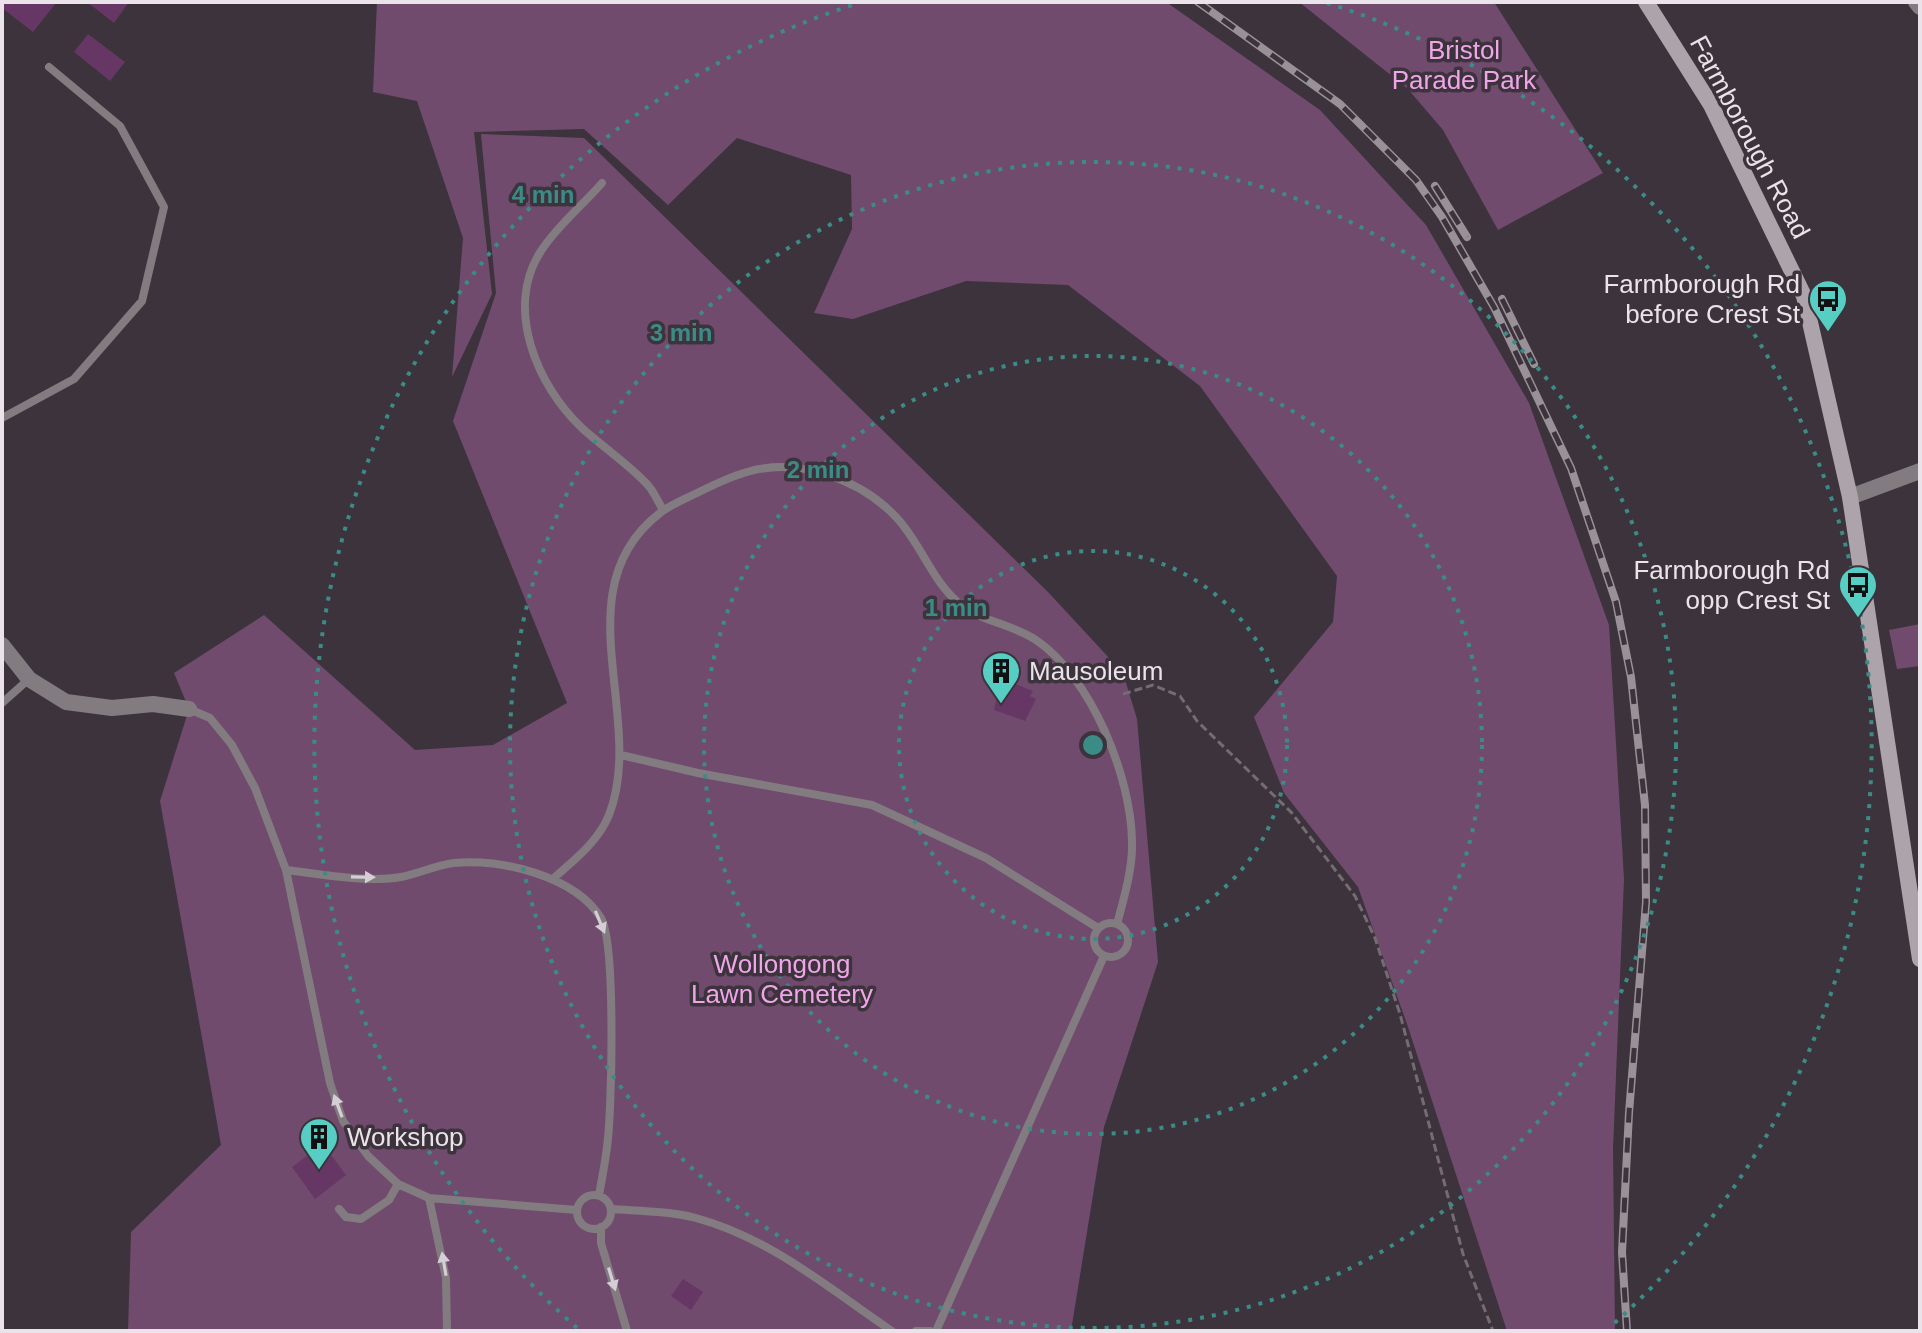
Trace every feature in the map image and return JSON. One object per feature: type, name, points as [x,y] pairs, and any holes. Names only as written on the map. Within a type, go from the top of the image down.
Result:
[{"type":"street","name":"Farmborough Road","points":[[1646,2],[1711,105],[1799,284],[1810,318],[1850,497],[1920,959]]},
{"type":"street","points":[[1916,2],[1920,7]]},
{"type":"street","points":[[1850,497],[1920,471]]},
{"type":"street","points":[[2,645],[29,679],[66,702],[112,708],[153,704],[189,709]]},
{"type":"lane","points":[[2,418],[74,379],[142,301],[164,207],[120,126],[49,67]]},
{"type":"lane","points":[[602,183],[539,254],[525,291],[524,314],[532,348],[561,406],[650,487],[663,510]]},
{"type":"lane","points":[[554,878],[585,851],[608,818],[621,755],[609,639],[618,568],[627,550],[637,534],[663,510],[726,479],[750,471],[805,469],[843,481],[883,504],[898,519],[958,603],[979,617],[1007,625],[1034,639],[1058,657],[1078,682],[1114,754],[1124,790],[1132,841],[1117,924]]},
{"type":"lane","points":[[2,703],[29,679]]},
{"type":"lane","points":[[189,709],[210,718],[232,745],[255,788],[286,870],[330,1083],[343,1121],[368,1156],[398,1184],[429,1198],[577,1210]]},
{"type":"lane","points":[[621,755],[698,773],[872,805],[986,858],[1098,928]]},
{"type":"lane","points":[[286,870],[398,877],[454,863],[500,866],[554,878],[589,901],[603,921],[609,956],[611,1053],[608,1145],[599,1195]]},
{"type":"lane","points":[[1117,924],[1127,934],[1127,947],[1117,956],[1104,956],[1097,951],[1094,943],[1098,928],[1117,924]]},
{"type":"lane","points":[[916,1331],[933,1331],[1104,956]]},
{"type":"lane","points":[[339,1209],[346,1217],[361,1219],[389,1200],[398,1184]]},
{"type":"lane","points":[[599,1195],[607,1200],[611,1209],[607,1223],[589,1228],[580,1222],[578,1204],[587,1196],[599,1195]]},
{"type":"lane","points":[[429,1198],[446,1278],[447,1331]]},
{"type":"lane","points":[[611,1209],[695,1218],[743,1234],[798,1266],[892,1331]]},
{"type":"lane","points":[[601,1227],[601,1243],[627,1331]]},
{"type":"path","points":[[1123,694],[1153,685],[1180,696],[1197,721],[1291,812],[1355,896],[1375,938],[1400,1014],[1463,1254],[1493,1331]]},
{"type":"green space","points":[[377,2],[1166,2],[1320,110],[1426,225],[1529,403],[1609,625],[1624,879],[1613,1149],[1615,1331],[1507,1331],[1407,1024],[1358,887],[1284,793],[1254,717],[1333,622],[1337,576],[1200,386],[1068,285],[966,281],[853,319],[814,313],[852,229],[851,175],[737,138],[668,205],[584,129],[474,132],[492,294],[452,377],[463,238],[417,101],[373,92]]},
{"type":"green space","name":"Bristol Parade Park","points":[[1299,2],[1494,2],[1603,173],[1498,230],[1443,130],[1407,88]]},
{"type":"green space","name":"Wollongong Lawn Cemetery","points":[[481,134],[584,138],[1048,592],[1123,673],[1137,719],[1158,962],[1104,1127],[1071,1331],[128,1331],[131,1232],[221,1145],[160,801],[189,709],[174,673],[264,615],[415,750],[493,745],[567,703],[453,421],[496,293]]},
{"type":"green space","points":[[1920,624],[1920,666],[1897,669],[1889,630]]},
{"type":"building","points":[[2,2],[57,2],[33,32],[2,8]]},
{"type":"building","points":[[87,2],[129,2],[114,23]]},
{"type":"building","points":[[88,34],[125,62],[110,81],[74,52]]},
{"type":"building","name":"Mausoleum","points":[[1013,683],[1033,691],[1030,696],[1036,699],[1025,721],[994,710],[999,686],[1011,690]]},
{"type":"building","name":"Workshop","points":[[323,1144],[346,1175],[315,1199],[292,1167]]},
{"type":"building","points":[[683,1279],[703,1292],[691,1310],[671,1296]]},
{"type":"railway","points":[[1198,2],[1340,104],[1416,180],[1442,217],[1494,307],[1571,468],[1616,602],[1631,677],[1645,805],[1646,902],[1629,1113],[1622,1252],[1627,1331]]},
{"type":"railway","points":[[1435,186],[1467,237]]},
{"type":"railway","points":[[1502,299],[1534,364]]},
{"type":"place","name":"Farmborough Rd before Crest St","points":[[1828,333]]},
{"type":"place","name":"Farmborough Rd opp Crest St","points":[[1858,619]]},
{"type":"place","name":"Mausoleum","points":[[1001,705]]},
{"type":"place","name":"Workshop","points":[[319,1171]]}]
